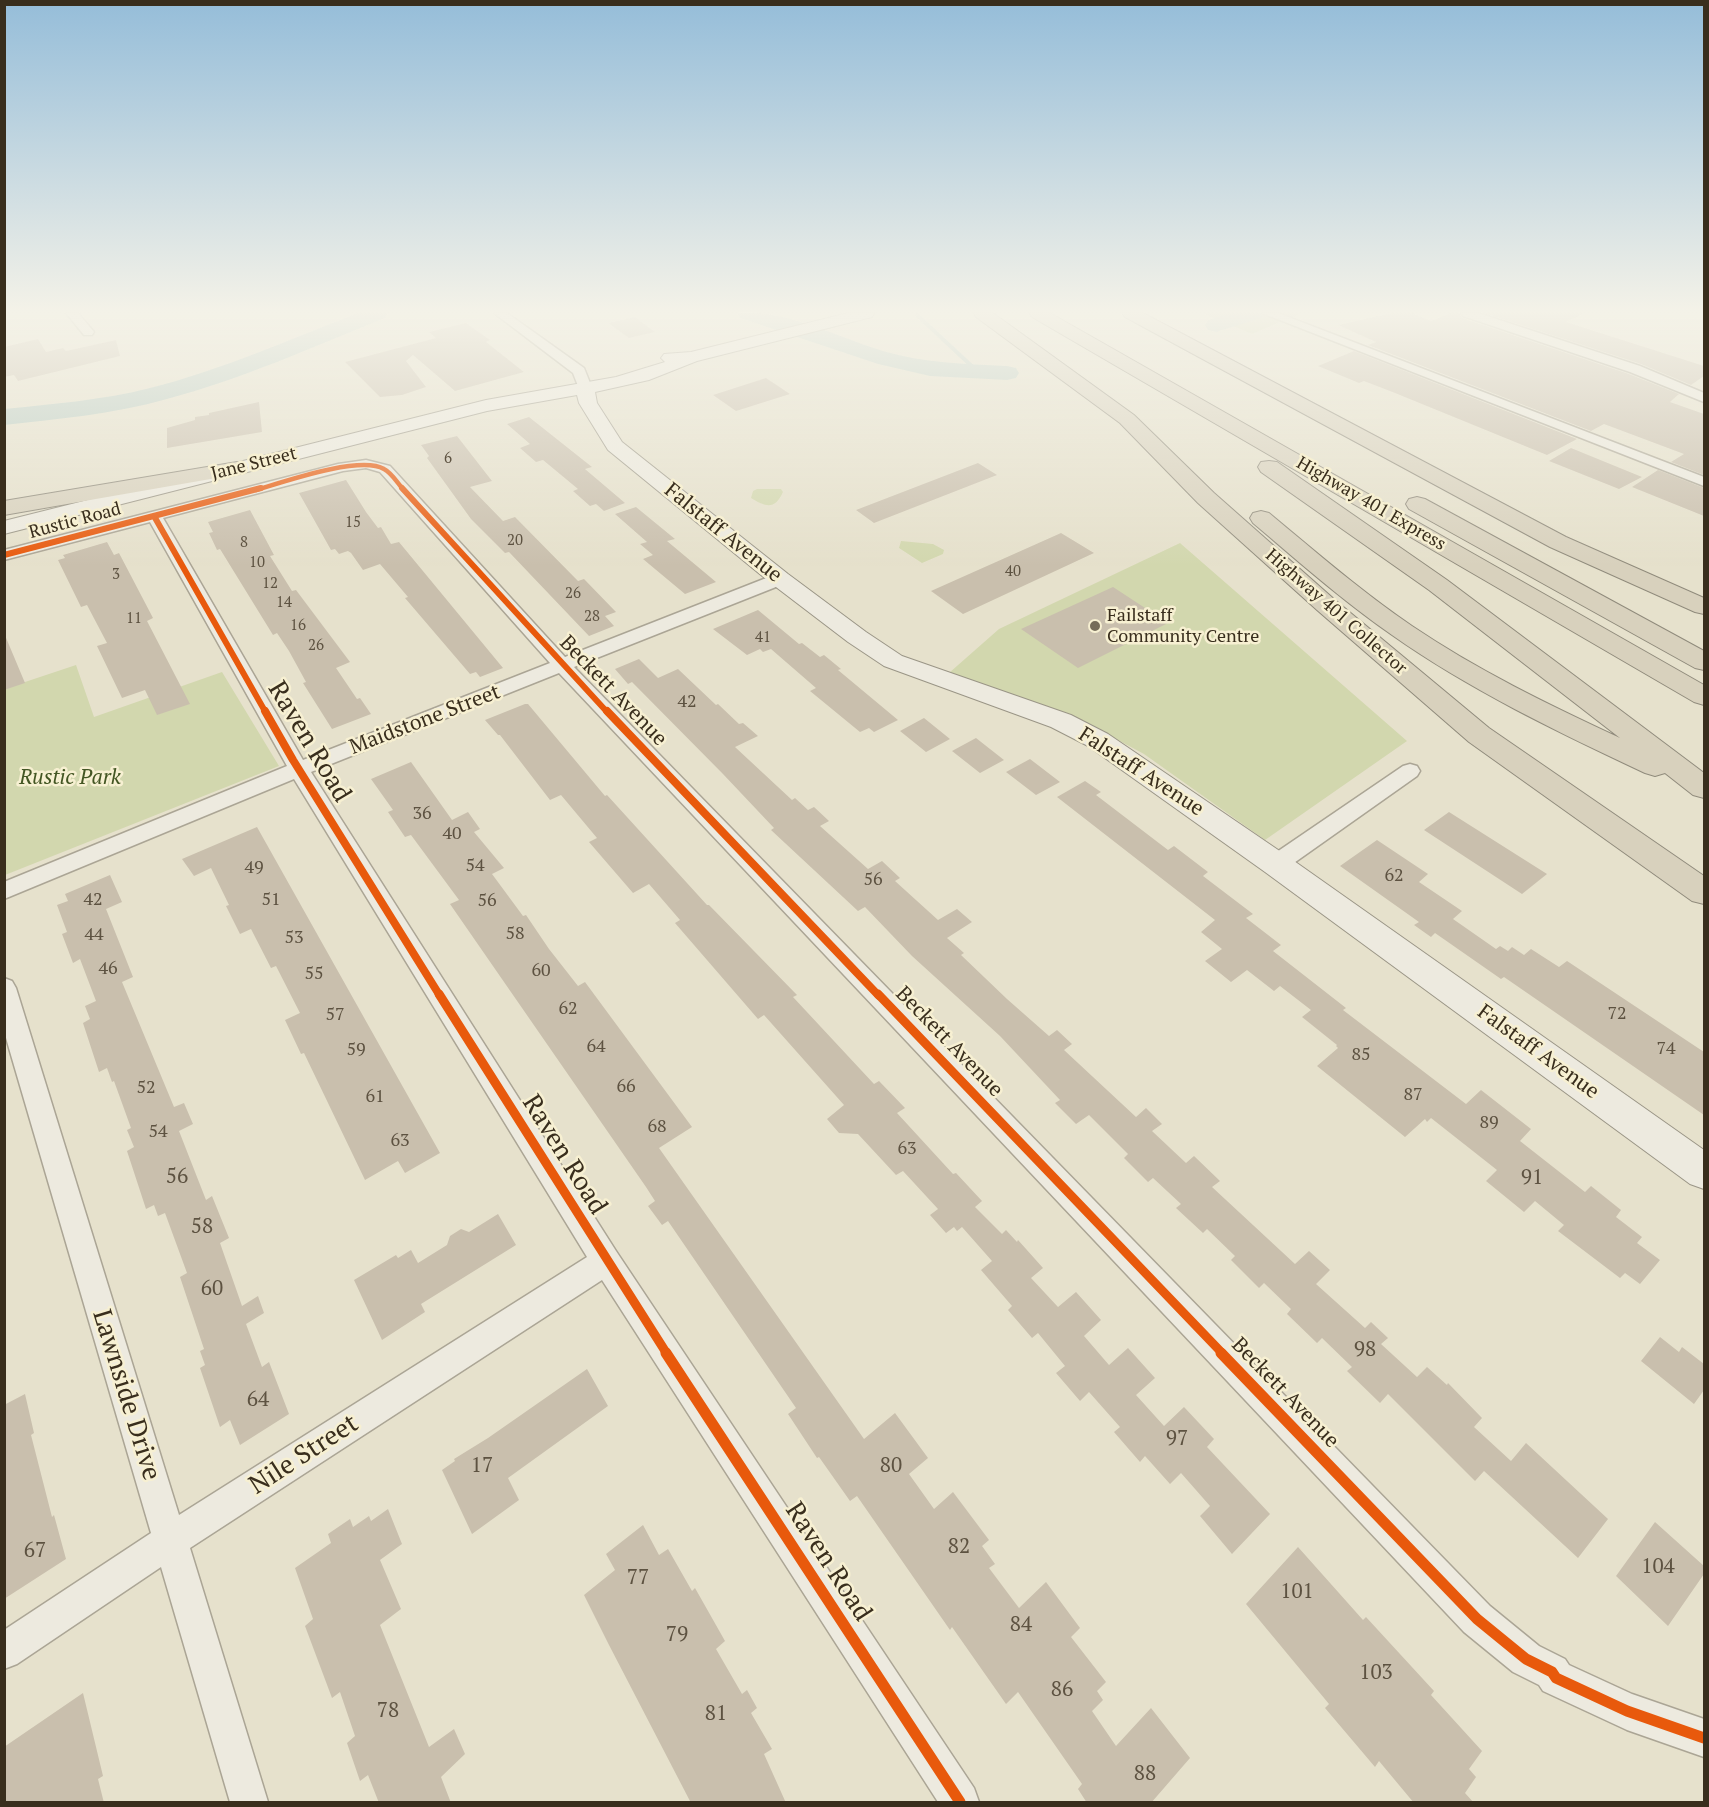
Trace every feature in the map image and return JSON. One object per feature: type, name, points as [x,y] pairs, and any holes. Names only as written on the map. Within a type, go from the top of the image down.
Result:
[{"type":"highway","name":"Highway 401 Collector","points":[[1097,397],[1127,419],[1206,498],[1326,605],[1479,735],[1704,892]]},
{"type":"highway","points":[[1176,397],[1278,474],[1438,585],[1704,788]]},
{"type":"highway","name":"Highway 401 Express","points":[[1184,397],[1704,696]]},
{"type":"highway","points":[[1288,397],[1558,542],[1704,607]]},
{"type":"highway","points":[[1127,419],[1186,456],[1352,593],[1422,644],[1492,685],[1604,743],[1704,788]]},
{"type":"highway","points":[[5,523],[237,468]]},
{"type":"highway","name":"Highway 401 Express","points":[[1395,491],[1704,662]]},
{"type":"highway","points":[[1558,542],[1597,569],[1704,621]]},
{"type":"street","name":"Jane Street","points":[[237,468],[502,402],[541,397]]},
{"type":"street","name":"Falstaff Avenue","points":[[587,397],[615,446],[780,579],[893,661],[1061,721],[1098,740],[1276,864],[1704,1172]]},
{"type":"street","points":[[1486,397],[1704,482]]},
{"type":"street","points":[[502,402],[561,402],[601,424]]},
{"type":"street","name":"Beckett Avenue","points":[[154,516],[355,465],[377,466],[385,469],[563,666],[1477,1619],[1527,1659],[1552,1672],[1556,1678],[1627,1712],[1704,1738]]},
{"type":"street","name":"Rustic Road","points":[[4,555],[154,516]]},
{"type":"street","name":"Raven Road","points":[[154,516],[299,769],[606,1261],[960,1803]]},
{"type":"street","name":"Maidstone Street","points":[[4,891],[299,769],[780,579]]},
{"type":"street","points":[[1276,864],[1410,771]]},
{"type":"street","name":"Lawnside Drive","points":[[4,988],[249,1803]]},
{"type":"street","name":"Nile Street","points":[[4,1651],[170,1541],[606,1261]]},
{"type":"green space","points":[[781,489],[783,492],[777,502],[766,505],[751,498],[753,491]]},
{"type":"green space","points":[[901,541],[933,544],[944,550],[943,554],[922,563],[899,548]]},
{"type":"green space","points":[[1180,543],[1407,741],[1265,840],[1144,754],[1071,715],[949,673],[999,629]]},
{"type":"green space","name":"Rustic Park","points":[[76,665],[94,717],[222,672],[279,766],[5,875],[4,689]]},
{"type":"building","points":[[716,397],[779,397],[736,411]]},
{"type":"building","points":[[1406,397],[1471,397],[1577,439],[1547,455]]},
{"type":"building","points":[[1504,397],[1675,397],[1670,402],[1704,414],[1704,475],[1671,462],[1684,454],[1604,424],[1591,431]]},
{"type":"building","points":[[259,402],[262,432],[167,448],[167,428],[195,420],[195,417],[209,415],[209,413]]},
{"type":"building","points":[[529,417],[592,467],[585,469],[625,503],[604,511],[596,504],[590,506],[573,491],[578,489],[543,460],[536,462],[520,448],[530,444],[507,424]]},
{"type":"building","points":[[457,436],[492,481],[470,487],[503,521],[515,517],[578,581],[584,579],[616,612],[605,616],[614,626],[589,636],[509,552],[505,553],[471,519],[427,458],[429,456],[421,445]]},
{"type":"building","points":[[1571,448],[1642,477],[1619,489],[1549,461]]},
{"type":"building","points":[[978,463],[997,475],[874,523],[856,510]]},
{"type":"building","points":[[1658,470],[1704,488],[1704,516],[1632,487]]},
{"type":"building","points":[[346,480],[366,512],[378,528],[381,527],[391,544],[399,542],[503,668],[480,677],[476,672],[470,674],[405,598],[408,597],[380,564],[363,570],[348,551],[339,554],[335,549],[331,550],[299,493]]},
{"type":"building","points":[[636,507],[675,539],[667,541],[716,582],[685,594],[643,559],[653,555],[640,544],[647,542],[615,514]]},
{"type":"building","points":[[250,510],[274,555],[270,556],[292,591],[296,590],[350,662],[336,668],[357,699],[360,698],[371,714],[332,729],[303,683],[306,682],[289,651],[277,633],[273,635],[220,549],[217,550],[209,533],[213,532],[208,522]]},
{"type":"building","points":[[1061,533],[1094,553],[963,614],[931,591]]},
{"type":"building","points":[[107,542],[114,555],[119,553],[153,618],[147,621],[190,704],[157,715],[145,690],[122,698],[97,646],[107,643],[87,605],[81,607],[58,560],[65,558],[63,555]]},
{"type":"building","name":"Failstaff Community Centre","points":[[1113,587],[1168,623],[1078,668],[1021,629]]},
{"type":"building","points":[[758,610],[799,644],[802,643],[820,657],[824,655],[841,669],[838,670],[898,720],[874,732],[869,728],[860,732],[810,691],[816,688],[771,649],[763,652],[760,649],[747,655],[713,629]]},
{"type":"building","points":[[4,633],[25,683],[4,690]]},
{"type":"building","points":[[639,659],[658,678],[678,669],[716,705],[718,704],[739,724],[743,723],[758,736],[735,747],[792,800],[795,798],[808,810],[814,807],[829,821],[820,826],[868,869],[882,861],[900,878],[895,881],[938,920],[957,909],[972,922],[947,938],[964,953],[961,955],[1007,999],[1049,1036],[1057,1030],[1072,1044],[1064,1050],[1136,1117],[1146,1108],[1162,1124],[1152,1131],[1186,1163],[1194,1156],[1220,1181],[1212,1187],[1295,1264],[1309,1251],[1330,1270],[1316,1284],[1365,1328],[1371,1322],[1388,1338],[1381,1344],[1417,1377],[1427,1367],[1447,1385],[1448,1383],[1482,1418],[1474,1427],[1511,1461],[1526,1443],[1608,1519],[1578,1558],[1484,1471],[1475,1481],[1388,1394],[1380,1403],[1347,1371],[1352,1367],[1322,1338],[1317,1343],[1287,1314],[1291,1309],[1264,1283],[1259,1288],[1231,1260],[1235,1256],[1207,1229],[1203,1233],[1176,1208],[1181,1204],[1153,1178],[1148,1182],[1124,1158],[1128,1154],[1089,1115],[1076,1124],[1055,1103],[1060,1100],[1000,1036],[912,956],[865,907],[858,911],[771,830],[774,828],[723,774],[632,682],[628,684],[615,669]]},
{"type":"building","points":[[528,704],[605,796],[607,795],[707,905],[797,995],[793,997],[874,1084],[879,1081],[905,1108],[897,1113],[953,1174],[956,1173],[982,1201],[975,1207],[1002,1234],[1006,1230],[1017,1242],[1018,1240],[1043,1268],[1031,1278],[1058,1307],[1076,1292],[1101,1320],[1084,1336],[1109,1365],[1128,1348],[1155,1378],[1136,1395],[1164,1426],[1184,1407],[1214,1439],[1207,1447],[1270,1514],[1232,1554],[1200,1516],[1210,1506],[1181,1473],[1170,1484],[1145,1456],[1140,1462],[1114,1432],[1120,1427],[1089,1392],[1080,1401],[1056,1373],[1065,1366],[1038,1333],[1032,1338],[1008,1310],[1012,1306],[981,1270],[992,1261],[962,1227],[957,1231],[954,1227],[946,1233],[930,1215],[938,1209],[903,1171],[896,1175],[858,1134],[839,1133],[827,1119],[844,1105],[764,1015],[758,1019],[675,923],[680,920],[649,884],[633,893],[589,842],[597,838],[561,795],[550,800],[500,735],[485,720]]},
{"type":"building","points":[[924,718],[950,739],[926,752],[900,731]]},
{"type":"building","points":[[976,738],[1004,760],[980,773],[952,751]]},
{"type":"building","points":[[1030,759],[1060,782],[1036,795],[1006,772]]},
{"type":"building","points":[[411,762],[452,820],[468,812],[480,829],[474,832],[504,868],[492,874],[523,916],[526,915],[578,986],[585,982],[692,1127],[659,1148],[864,1439],[895,1413],[928,1458],[909,1474],[934,1509],[953,1492],[989,1540],[982,1546],[995,1564],[989,1568],[1019,1608],[1046,1582],[1080,1628],[1071,1637],[1106,1682],[1097,1691],[1103,1700],[1092,1711],[1116,1746],[1151,1708],[1190,1758],[1151,1803],[1087,1803],[1078,1789],[1082,1784],[1018,1692],[1006,1704],[952,1627],[950,1630],[857,1496],[850,1501],[819,1457],[817,1458],[788,1414],[796,1408],[668,1221],[662,1225],[648,1206],[655,1201],[646,1187],[450,904],[459,900],[411,835],[405,837],[388,812],[393,810],[371,779]]},
{"type":"building","points":[[1085,781],[1101,792],[1096,795],[1168,850],[1174,846],[1208,872],[1203,876],[1253,914],[1246,918],[1281,945],[1273,951],[1346,1008],[1343,1010],[1466,1104],[1481,1090],[1531,1129],[1520,1141],[1585,1192],[1591,1186],[1621,1210],[1616,1217],[1642,1237],[1637,1243],[1660,1260],[1640,1284],[1625,1273],[1620,1278],[1558,1231],[1564,1225],[1535,1201],[1524,1212],[1486,1181],[1497,1170],[1431,1118],[1427,1122],[1425,1119],[1405,1137],[1317,1066],[1338,1048],[1302,1017],[1311,1010],[1280,986],[1274,991],[1247,970],[1231,982],[1205,961],[1222,949],[1201,932],[1215,920],[1057,797]]},
{"type":"building","points":[[1449,812],[1547,874],[1522,894],[1424,830]]},
{"type":"building","points":[[257,827],[440,1153],[405,1173],[398,1161],[365,1180],[304,1053],[301,1054],[285,1020],[300,1013],[276,966],[271,968],[251,929],[240,934],[211,868],[194,876],[182,859]]},
{"type":"building","points":[[1377,840],[1428,874],[1419,882],[1462,911],[1453,919],[1496,949],[1500,946],[1508,951],[1512,947],[1524,955],[1531,949],[1559,967],[1567,961],[1704,1052],[1704,1115],[1504,977],[1501,979],[1435,933],[1431,937],[1414,925],[1419,922],[1340,866]]},
{"type":"building","points":[[110,875],[122,902],[106,909],[133,977],[122,982],[174,1107],[184,1103],[193,1124],[179,1131],[206,1200],[212,1196],[229,1238],[220,1243],[242,1306],[258,1296],[264,1313],[246,1324],[262,1367],[269,1362],[289,1414],[240,1445],[230,1420],[220,1427],[200,1368],[205,1365],[200,1351],[204,1349],[180,1277],[187,1273],[165,1213],[158,1216],[154,1205],[146,1209],[127,1151],[134,1147],[127,1130],[131,1128],[107,1068],[99,1072],[83,1023],[90,1019],[85,1006],[96,1001],[80,959],[73,963],[62,934],[67,932],[57,905],[68,901],[65,894]]},
{"type":"building","points":[[498,1214],[516,1245],[421,1304],[425,1312],[382,1340],[354,1280],[396,1255],[398,1258],[411,1250],[418,1263],[447,1245],[450,1236],[461,1229],[469,1232]]},
{"type":"building","points":[[1660,1337],[1679,1352],[1682,1347],[1704,1364],[1704,1390],[1694,1404],[1641,1361]]},
{"type":"building","points":[[587,1369],[608,1406],[508,1478],[519,1500],[472,1534],[442,1470],[455,1461],[454,1459]]},
{"type":"building","points":[[25,1394],[34,1433],[31,1435],[52,1517],[54,1515],[66,1559],[4,1599],[4,1405]]},
{"type":"building","points":[[388,1509],[402,1544],[380,1560],[401,1609],[380,1625],[429,1747],[454,1729],[465,1754],[441,1777],[451,1803],[379,1803],[368,1775],[360,1781],[347,1743],[355,1736],[340,1692],[332,1698],[305,1626],[313,1619],[295,1568],[331,1543],[328,1534],[350,1519],[353,1527],[369,1516],[371,1521]]},
{"type":"building","points":[[1655,1522],[1704,1566],[1704,1574],[1668,1626],[1616,1576]]},
{"type":"building","points":[[643,1525],[659,1555],[668,1549],[692,1591],[695,1588],[725,1641],[716,1649],[742,1694],[747,1690],[757,1708],[751,1713],[772,1749],[764,1754],[786,1803],[691,1803],[609,1645],[584,1595],[615,1570],[606,1554]]},
{"type":"building","points":[[1298,1547],[1363,1620],[1366,1617],[1434,1691],[1431,1695],[1482,1751],[1469,1769],[1476,1777],[1465,1793],[1474,1803],[1414,1803],[1379,1761],[1375,1767],[1325,1708],[1329,1704],[1246,1604]]},
{"type":"building","points":[[83,1693],[103,1776],[98,1779],[104,1803],[4,1803],[4,1747]]},
{"type":"waterway","points":[[4,417],[62,411],[142,397]]},
{"type":"cycle path","points":[[4,555],[343,467],[366,464],[385,469],[563,666],[1477,1619],[1526,1659],[1552,1672],[1556,1678],[1627,1711],[1704,1738]]},
{"type":"cycle path","points":[[154,516],[293,760],[606,1261],[960,1802]]},
{"type":"place","name":"Failstaff Community Centre","points":[[1095,626]]}]
